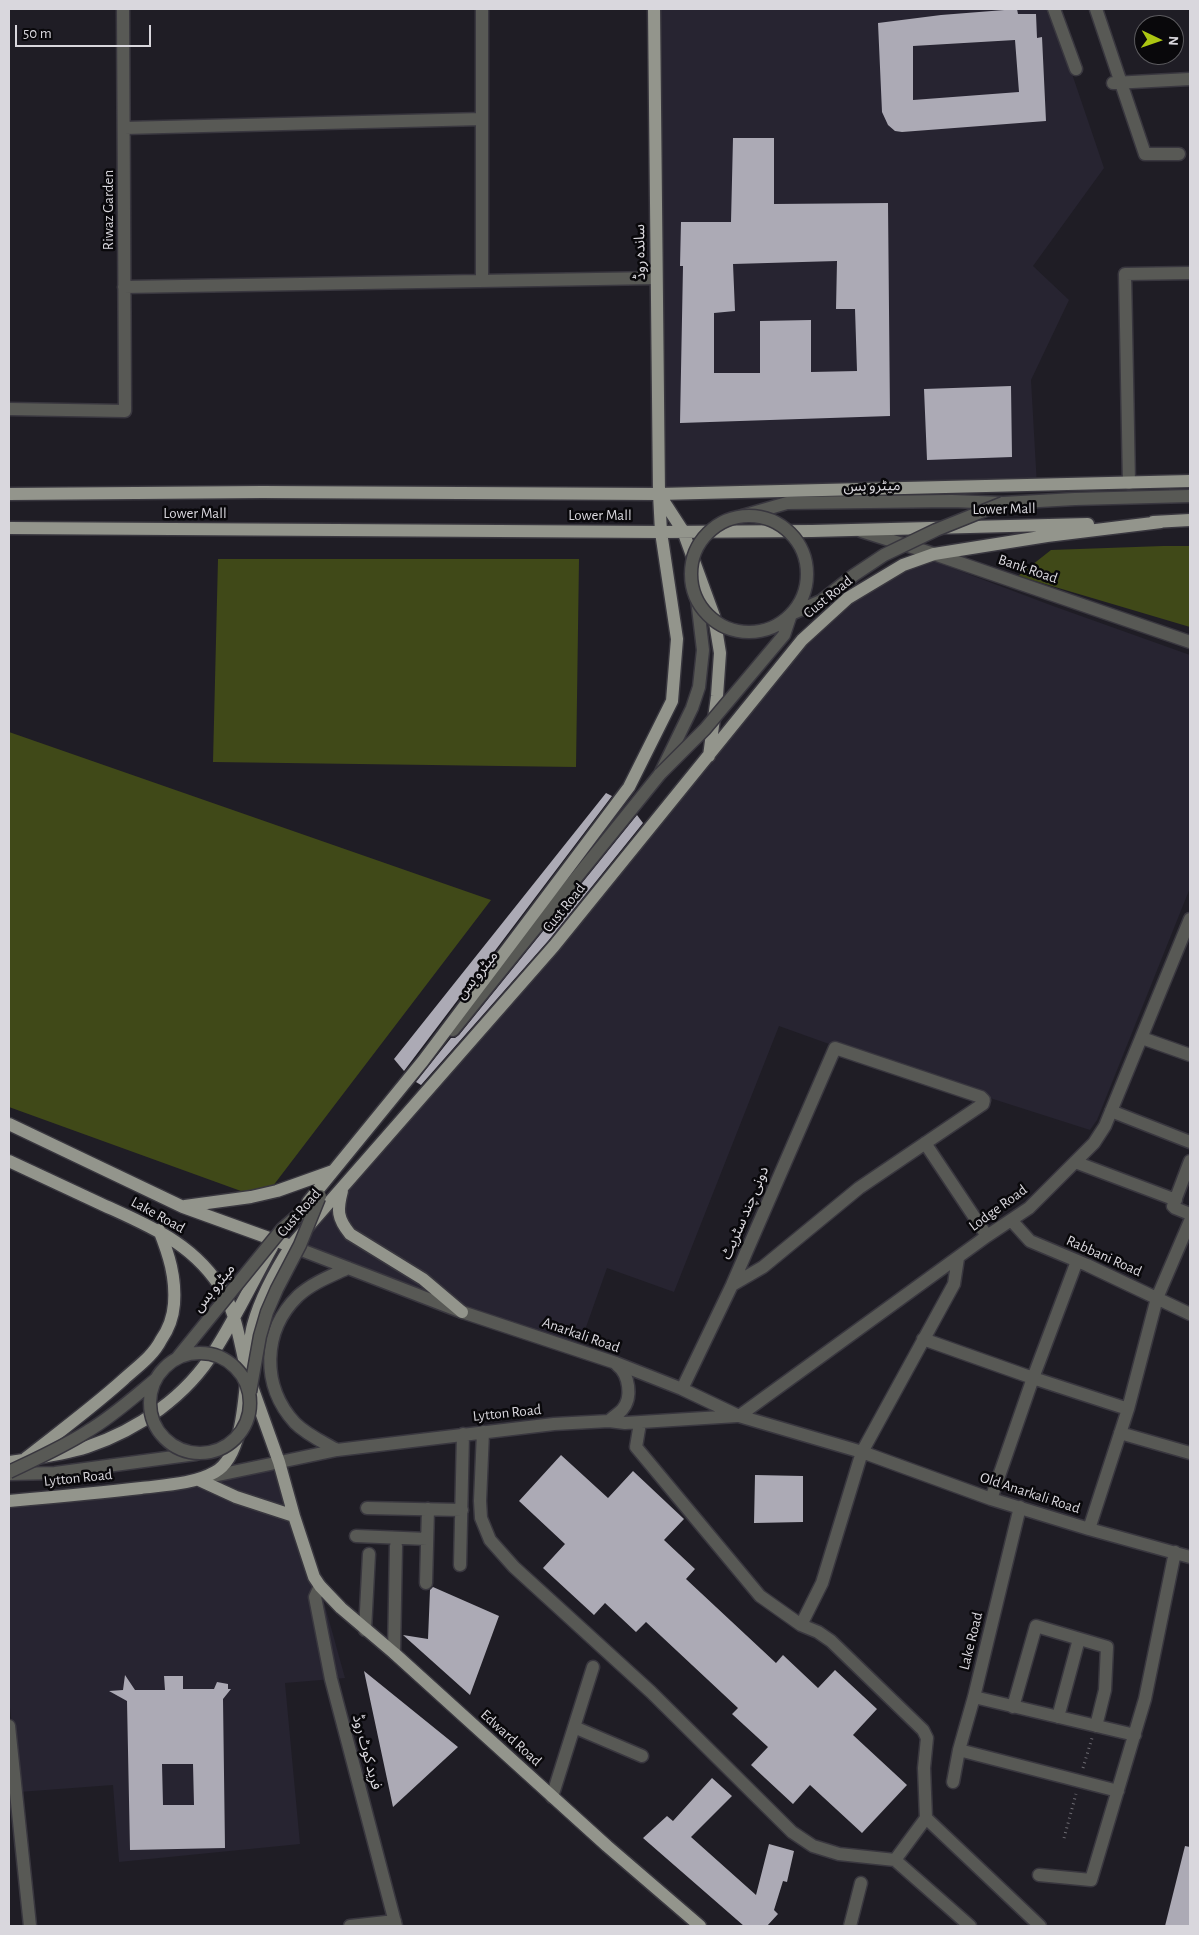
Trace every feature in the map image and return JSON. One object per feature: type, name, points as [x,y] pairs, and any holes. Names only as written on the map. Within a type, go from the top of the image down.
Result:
[{"type":"main road","name":"ساندہ روڈ","points":[[654,9],[659,494]]},
{"type":"main road","name":"Lower Mall","points":[[9,494],[272,492],[659,494],[1190,481]]},
{"type":"main road","points":[[659,494],[683,531],[714,616],[720,653],[717,696],[709,756]]},
{"type":"main road","name":"Cust Road","points":[[9,1462],[86,1447],[121,1433],[156,1412],[184,1388],[208,1359],[234,1317],[275,1240],[424,1061],[629,787],[672,701],[677,639],[661,532],[659,494]]},
{"type":"main road","name":"Lower Mall","points":[[9,528],[661,532],[812,531],[1190,520]]},
{"type":"main road","name":"Cust Road","points":[[150,1487],[199,1480],[217,1471],[227,1462],[240,1434],[246,1366],[252,1327],[259,1306],[274,1274],[291,1246],[554,946],[802,640],[848,598],[903,564],[934,554],[1047,536],[1161,522]]},
{"type":"main road","points":[[9,1124],[183,1207],[291,1246]]},
{"type":"main road","name":"Lake Road","points":[[9,1161],[159,1230],[196,1257],[212,1275],[224,1294],[234,1317],[254,1395],[279,1462],[294,1516]]},
{"type":"main road","points":[[183,1207],[251,1197],[334,1171]]},
{"type":"main road","points":[[342,1189],[338,1206],[339,1216],[342,1224],[350,1234],[423,1279],[462,1312]]},
{"type":"main road","points":[[23,1460],[104,1397],[146,1360],[161,1341],[174,1306],[174,1280],[170,1259],[159,1230]]},
{"type":"main road","points":[[199,1480],[236,1497],[294,1516]]},
{"type":"main road","name":"Lytton Road","points":[[9,1501],[150,1487]]},
{"type":"main road","name":"Edward Road","points":[[294,1516],[310,1567],[320,1586],[365,1630],[394,1653],[552,1797],[700,1926]]},
{"type":"street","name":"Riwaz Garden","points":[[9,409],[125,411],[123,9]]},
{"type":"street","points":[[482,9],[482,280]]},
{"type":"street","points":[[1054,9],[1076,69]]},
{"type":"street","points":[[1096,9],[1117,83],[1145,154],[1178,154]]},
{"type":"street","points":[[1117,83],[1190,79]]},
{"type":"street","points":[[124,128],[482,119]]},
{"type":"street","points":[[1129,483],[1125,274],[1190,273]]},
{"type":"street","points":[[124,287],[656,278]]},
{"type":"street","name":"میٹرو بس","points":[[660,774],[692,708],[699,687],[703,650],[697,599],[692,581],[692,563],[698,546],[709,531],[724,520],[787,503],[952,501],[1003,503],[1190,496]]},
{"type":"street","name":"میٹرو بس","points":[[697,599],[707,614],[722,626],[740,631],[759,631],[776,625],[791,614],[821,601],[854,575],[884,555],[936,530],[1003,503]]},
{"type":"street","name":"میٹرو بس","points":[[196,1454],[180,1449],[166,1440],[156,1427],[150,1412],[150,1395],[161,1371],[176,1358],[282,1229],[320,1196],[660,774],[705,729],[784,635],[791,614],[801,600],[807,582],[807,564],[801,548],[791,533],[777,522],[760,516],[742,516]]},
{"type":"street","name":"Bank Road","points":[[854,529],[934,554],[1190,642]]},
{"type":"street","name":"Lodge Road","points":[[739,1416],[808,1364],[1029,1208],[1094,1143],[1105,1126],[1190,919]]},
{"type":"street","points":[[1142,1038],[1190,1055]]},
{"type":"street","name":"دونی چند سٹریٹ","points":[[682,1389],[732,1285],[835,1048],[981,1097],[984,1100],[983,1104],[925,1142]]},
{"type":"street","points":[[1111,1111],[1190,1142]]},
{"type":"street","points":[[732,1285],[763,1267],[858,1188],[925,1142],[987,1236]]},
{"type":"street","points":[[1190,1161],[1173,1208],[1190,1214]]},
{"type":"street","points":[[1075,1162],[1176,1200]]},
{"type":"street","name":"میٹرو بس","points":[[9,1473],[55,1473],[211,1453],[226,1447],[238,1437],[247,1423],[251,1408],[250,1392],[260,1336],[267,1312],[300,1245],[320,1196]]},
{"type":"street","name":"Rabbani Road","points":[[1011,1220],[1030,1241],[1190,1314]]},
{"type":"street","points":[[1089,1529],[1128,1409],[1157,1298],[1190,1221]]},
{"type":"street","name":"Anarkali Road","points":[[291,1246],[462,1312],[616,1363],[682,1389],[739,1416],[862,1452]]},
{"type":"street","points":[[801,1625],[822,1583],[862,1452],[954,1284],[958,1258]]},
{"type":"street","points":[[991,1499],[1033,1378],[1077,1261]]},
{"type":"street","points":[[337,1450],[308,1434],[296,1423],[283,1406],[275,1390],[270,1373],[269,1355],[278,1322],[287,1308],[300,1294],[318,1282],[348,1268]]},
{"type":"street","points":[[923,1339],[1128,1409]]},
{"type":"street","points":[[176,1358],[190,1353],[206,1352],[221,1356],[234,1365],[244,1377],[250,1392]]},
{"type":"street","points":[[609,1420],[623,1409],[628,1394],[627,1378],[623,1370],[616,1363]]},
{"type":"street","name":"میٹرو بس","points":[[9,1473],[89,1431],[156,1379]]},
{"type":"street","name":"Lytton Road","points":[[199,1480],[337,1450],[463,1434],[609,1420],[640,1423],[739,1416]]},
{"type":"street","points":[[640,1423],[636,1447],[760,1596],[801,1625],[818,1632],[831,1641],[923,1730],[927,1738],[924,1768],[926,1818],[895,1860]]},
{"type":"street","points":[[483,1432],[480,1474],[481,1518],[490,1540],[514,1568],[651,1692],[792,1832],[813,1846],[839,1854],[895,1860],[970,1926]]},
{"type":"street","points":[[1120,1433],[1190,1453]]},
{"type":"street","points":[[460,1565],[463,1434]]},
{"type":"street","name":"Old Anarkali Road","points":[[862,1452],[991,1499],[1190,1557]]},
{"type":"street","name":"Lake Road","points":[[953,1782],[959,1750],[974,1698],[1020,1507]]},
{"type":"street","points":[[367,1508],[462,1510]]},
{"type":"street","points":[[426,1583],[428,1509]]},
{"type":"street","points":[[356,1536],[427,1539]]},
{"type":"street","points":[[394,1653],[396,1546]]},
{"type":"street","points":[[1039,1875],[1091,1880],[1145,1699],[1175,1552]]},
{"type":"street","points":[[365,1630],[369,1554]]},
{"type":"street","name":"فرید کوٹ روڈ","points":[[320,1586],[315,1596],[331,1679],[396,1924]]},
{"type":"street","points":[[1013,1707],[1036,1626],[1107,1647],[1105,1690],[1096,1726]]},
{"type":"street","points":[[1058,1717],[1079,1639]]},
{"type":"street","points":[[552,1797],[593,1667]]},
{"type":"street","points":[[974,1698],[1135,1735]]},
{"type":"street","points":[[9,1726],[30,1926]]},
{"type":"street","points":[[574,1727],[642,1756]]},
{"type":"street","points":[[959,1750],[1118,1790]]},
{"type":"street","points":[[926,1818],[1040,1926]]},
{"type":"street","points":[[850,1926],[861,1883]]},
{"type":"street","points":[[350,1926],[396,1924]]},
{"type":"shaded area","points":[[654,9],[1050,9],[1104,168],[1033,266],[1069,300],[1031,380],[1037,486],[659,494]]},
{"type":"shaded area","points":[[931,560],[1190,655],[1190,888],[1097,1120],[1090,1130],[893,1067],[779,1026],[674,1292],[607,1268],[580,1344],[461,1309],[291,1246],[554,946],[802,640],[903,565]]},
{"type":"shaded area","points":[[286,1465],[345,1678],[285,1683],[300,1844],[119,1862],[113,1785],[19,1792],[9,1699],[9,1501]]},
{"type":"green space","points":[[1190,546],[1190,627],[1018,576],[1051,550]]},
{"type":"green space","points":[[218,559],[579,559],[576,767],[213,762]]},
{"type":"green space","points":[[9,732],[491,900],[263,1199],[9,1107]]},
{"type":"building","points":[[1017,9],[1018,14],[1036,14],[1037,38],[1042,37],[1046,121],[902,132],[895,131],[888,125],[882,112],[878,23],[941,15]],"holes":[[[1015,40],[1019,92],[913,100],[913,46]]]},
{"type":"building","points":[[733,138],[774,138],[774,204],[888,203],[890,416],[680,423],[683,266],[680,266],[681,222],[731,222]],"holes":[[[837,261],[836,309],[855,309],[857,371],[811,372],[811,320],[760,321],[760,373],[714,373],[714,313],[735,311],[733,264]]]},
{"type":"building","points":[[1011,386],[1012,457],[927,460],[924,389]]},
{"type":"building","points":[[606,793],[612,796],[404,1071],[394,1059]]},
{"type":"building","points":[[637,815],[643,823],[548,941],[421,1085],[416,1082],[451,1038],[459,1035]]},
{"type":"building","points":[[561,1455],[608,1498],[633,1471],[684,1519],[664,1540],[695,1569],[686,1579],[776,1663],[783,1655],[818,1688],[835,1670],[877,1709],[853,1735],[907,1785],[862,1833],[810,1785],[793,1804],[751,1765],[768,1747],[732,1714],[738,1708],[646,1622],[636,1632],[605,1603],[594,1615],[543,1568],[565,1544],[519,1501]]},
{"type":"building","points":[[755,1475],[803,1476],[803,1522],[754,1523]]},
{"type":"building","points":[[433,1587],[499,1616],[470,1695],[403,1635],[428,1639],[430,1590]]},
{"type":"building","points":[[364,1671],[458,1747],[393,1807]]},
{"type":"building","points":[[125,1675],[135,1690],[165,1690],[164,1676],[183,1676],[183,1689],[214,1689],[217,1682],[228,1684],[228,1689],[231,1689],[223,1699],[225,1848],[130,1850],[127,1701],[109,1691],[123,1690]],"holes":[[[162,1764],[193,1764],[194,1805],[163,1805]]]},
{"type":"building","points":[[712,1778],[732,1796],[691,1837],[756,1895],[769,1844],[794,1851],[787,1882],[783,1881],[774,1910],[778,1914],[767,1926],[744,1926],[643,1838],[667,1816],[673,1821]]},
{"type":"building","points":[[1185,1846],[1190,1847],[1190,1926],[1165,1926]]}]
